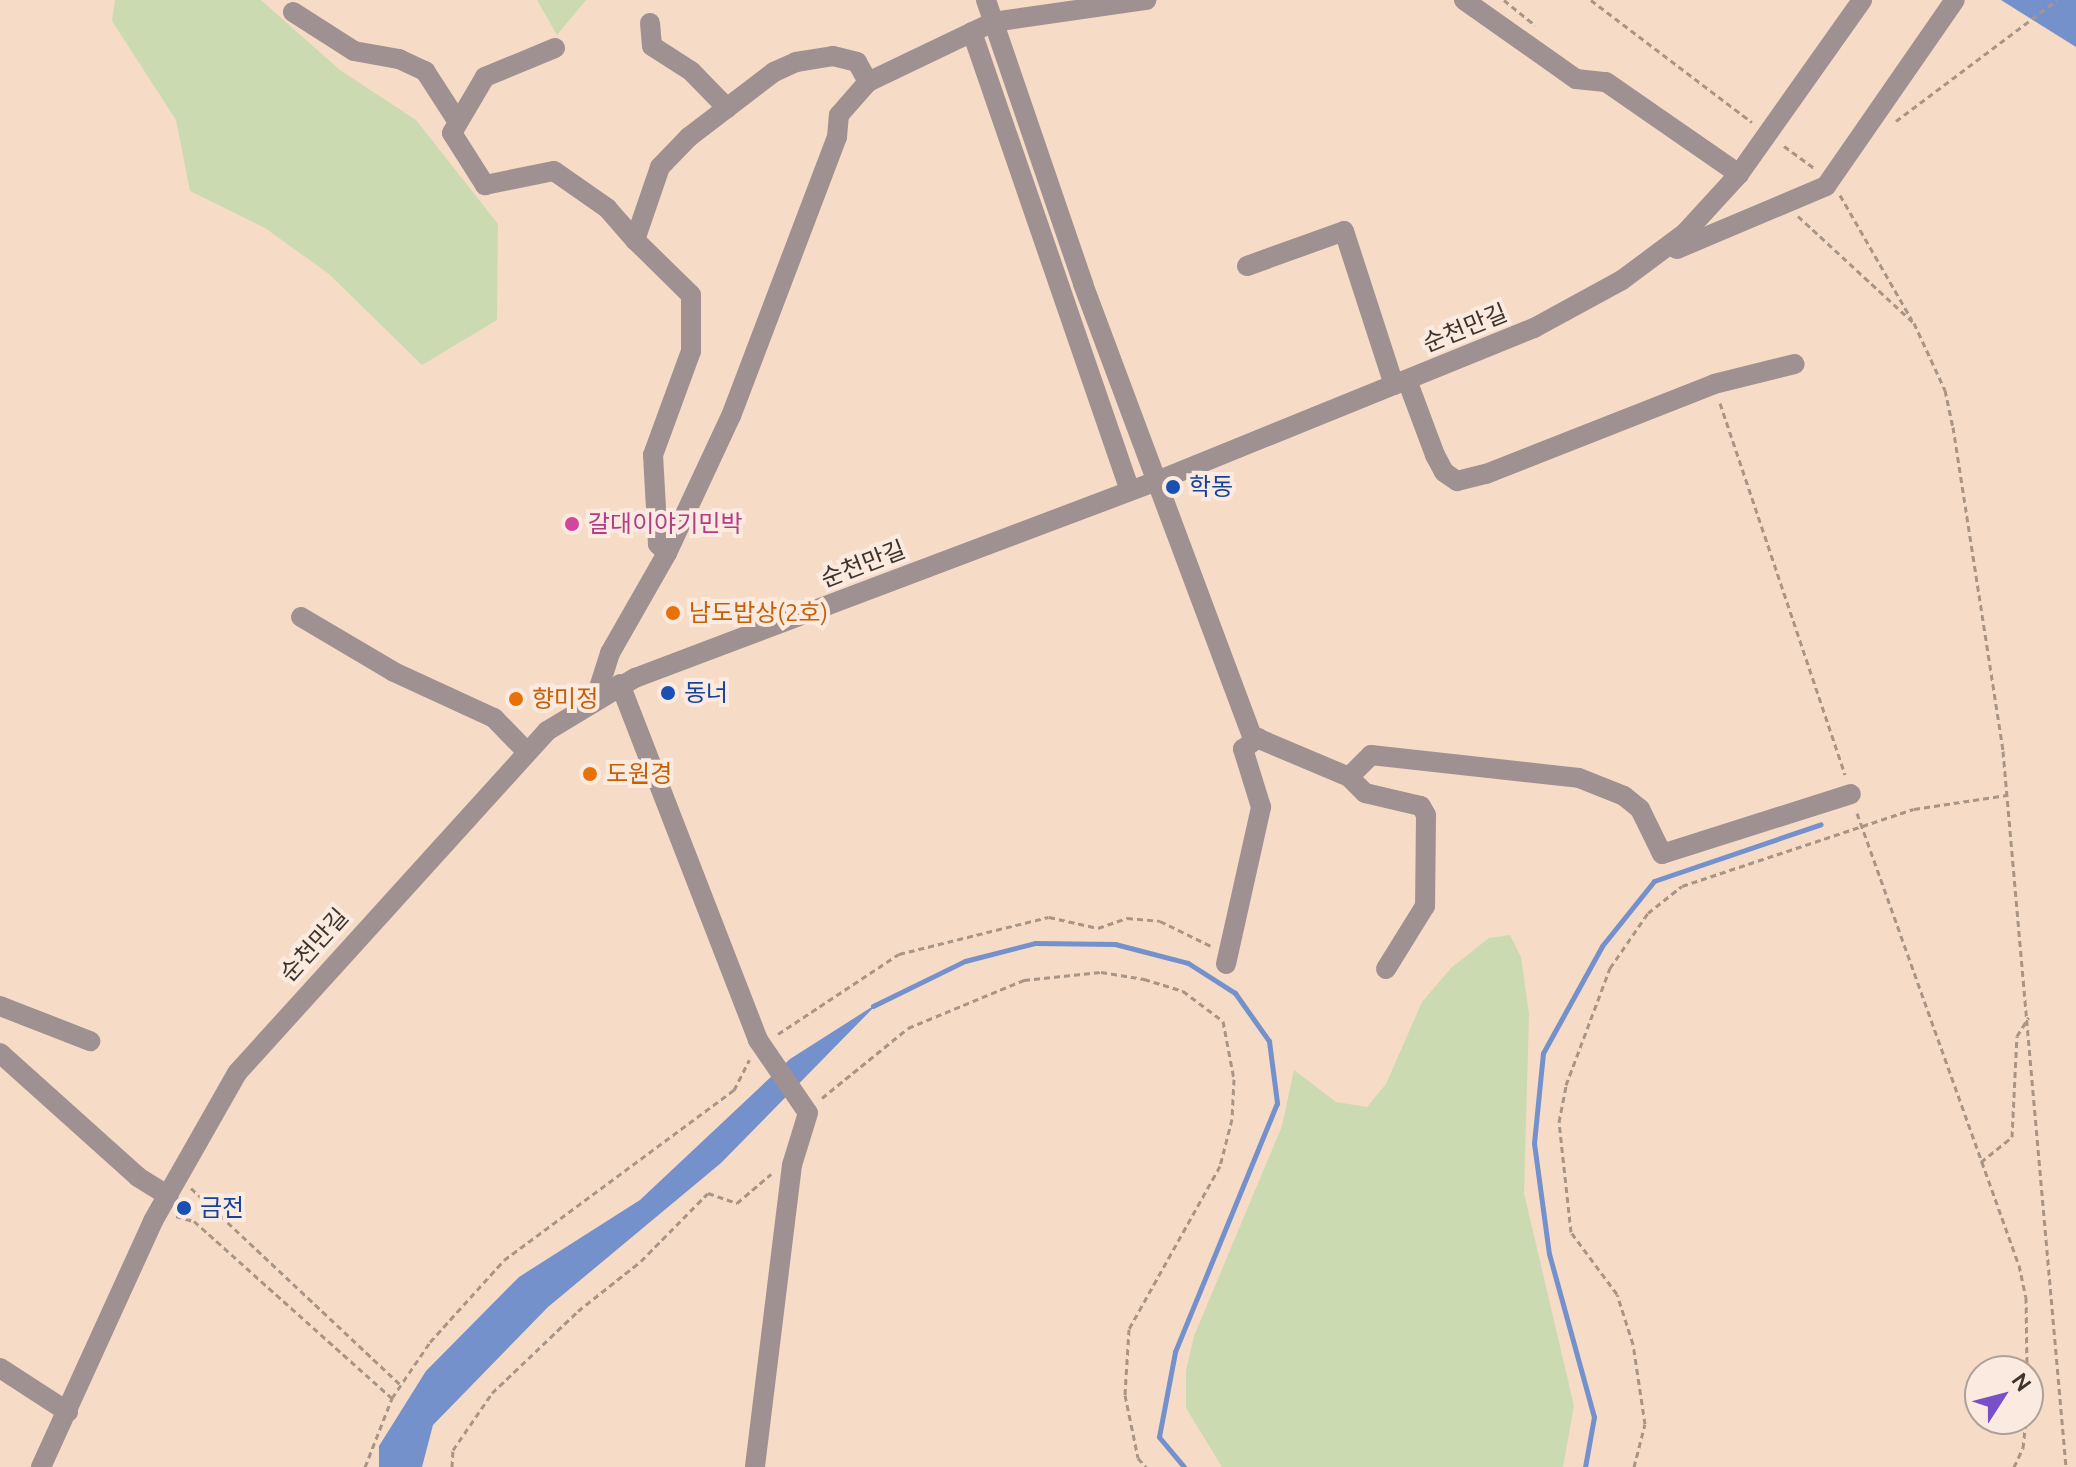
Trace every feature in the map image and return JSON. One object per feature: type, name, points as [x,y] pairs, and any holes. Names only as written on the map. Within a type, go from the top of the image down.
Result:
[{"type":"street","points":[[986,0],[1157,481],[1252,736],[1349,777],[1365,793],[1421,806],[1426,815],[1425,906],[1386,969]]},
{"type":"street","points":[[596,697],[610,653],[667,553],[731,416],[837,137],[839,115],[868,82],[993,22],[1146,0]]},
{"type":"street","points":[[1464,0],[1576,79],[1606,82],[1739,174]]},
{"type":"street","name":"순천만길","points":[[41,1467],[168,1196],[237,1073],[526,751],[596,697],[620,684],[1157,481],[1534,328],[1622,280],[1685,233],[1739,174],[1862,0]]},
{"type":"street","points":[[1622,280],[1692,240],[1832,189],[1955,0]]},
{"type":"street","points":[[293,12],[354,51],[399,59],[425,71],[458,122]]},
{"type":"street","points":[[650,23],[652,46],[691,71],[727,108]]},
{"type":"street","points":[[972,32],[1130,491]]},
{"type":"street","points":[[555,48],[485,77],[452,133],[458,149],[485,185],[554,171],[607,208],[635,240],[672,271],[691,295],[691,351],[653,455],[658,544],[667,553]]},
{"type":"street","points":[[635,240],[660,167],[727,108],[774,72],[807,59],[833,56],[857,62],[868,82]]},
{"type":"street","points":[[1247,266],[1344,231],[1400,382],[1444,472],[1457,481],[1486,474],[1714,384],[1795,364]]},
{"type":"street","points":[[301,617],[394,672],[494,718],[526,751]]},
{"type":"street","points":[[620,684],[762,1047],[804,1105],[792,1165],[755,1467]]},
{"type":"street","points":[[1226,964],[1261,807],[1243,749],[1258,738]]},
{"type":"street","points":[[1349,777],[1371,755],[1579,778],[1624,796],[1640,809],[1662,854],[1851,794]]},
{"type":"street","points":[[0,1006],[90,1041]]},
{"type":"street","points":[[0,1053],[138,1177],[168,1196]]},
{"type":"street","points":[[0,1368],[68,1412]]},
{"type":"path","points":[[1886,128],[2057,0]]},
{"type":"path","points":[[1832,189],[1848,184]]},
{"type":"path","points":[[1784,207],[1914,323],[1945,390],[2007,795],[2030,1015],[2066,1467]]},
{"type":"path","points":[[1714,384],[1851,794],[2024,1286],[2026,1355]]},
{"type":"path","points":[[1634,1467],[1645,1424],[1633,1344],[1617,1294],[1571,1232],[1559,1122],[1591,1010],[1610,968],[1665,896],[1914,809],[2007,795]]},
{"type":"path","points":[[365,1467],[392,1398],[430,1342],[504,1260],[734,1090],[762,1047],[899,954],[1049,917],[1098,928],[1127,918],[1160,921],[1212,947]]},
{"type":"path","points":[[804,1105],[908,1028],[1024,980],[1101,972],[1183,991],[1211,1008],[1223,1021],[1234,1079],[1232,1119],[1209,1190],[1129,1329],[1125,1395],[1138,1458],[1146,1467]]},
{"type":"path","points":[[1981,1162],[2012,1137],[2017,1036],[2030,1015]]},
{"type":"path","points":[[452,1467],[453,1450],[492,1393],[578,1311],[641,1261],[693,1205],[708,1193],[737,1203],[777,1168],[792,1165]]},
{"type":"path","points":[[168,1196],[200,1193],[401,1385]]},
{"type":"path","points":[[168,1196],[392,1398]]},
{"type":"path","points":[[2014,1467],[2023,1448],[2024,1435]]},
{"type":"green space","points":[[115,0],[261,0],[340,70],[416,120],[498,224],[497,320],[422,365],[329,274],[265,228],[190,191],[176,120],[112,21]]},
{"type":"green space","points":[[537,0],[586,0],[557,35]]},
{"type":"green space","points":[[1510,935],[1521,957],[1529,1014],[1524,1193],[1574,1406],[1563,1467],[1222,1467],[1186,1408],[1186,1371],[1194,1336],[1282,1126],[1294,1070],[1336,1102],[1367,1107],[1386,1084],[1422,1002],[1451,968],[1489,938]]},
{"type":"water","points":[[2001,0],[2076,0],[2076,47]]},
{"type":"water","points":[[878,1003],[721,1163],[548,1307],[433,1425],[422,1467],[379,1467],[379,1446],[426,1371],[519,1277],[640,1200],[790,1059]]},
{"type":"waterway","points":[[1585,1467],[1594,1417],[1549,1254],[1534,1143],[1543,1053],[1602,946],[1654,881],[1821,824]]},
{"type":"waterway","points":[[873,1006],[965,961],[1035,943],[1115,944],[1188,963],[1235,993],[1269,1041],[1277,1103],[1175,1352],[1159,1437],[1184,1467]]},
{"type":"place","name":"학동","points":[[1173,487]]},
{"type":"place","name":"갈대이야기민박","points":[[572,524]]},
{"type":"place","name":"남도밥상(2호)","points":[[673,613]]},
{"type":"place","name":"동너","points":[[668,693]]},
{"type":"place","name":"향미정","points":[[516,699]]},
{"type":"place","name":"도원경","points":[[590,774]]},
{"type":"place","name":"금전","points":[[184,1208]]}]
